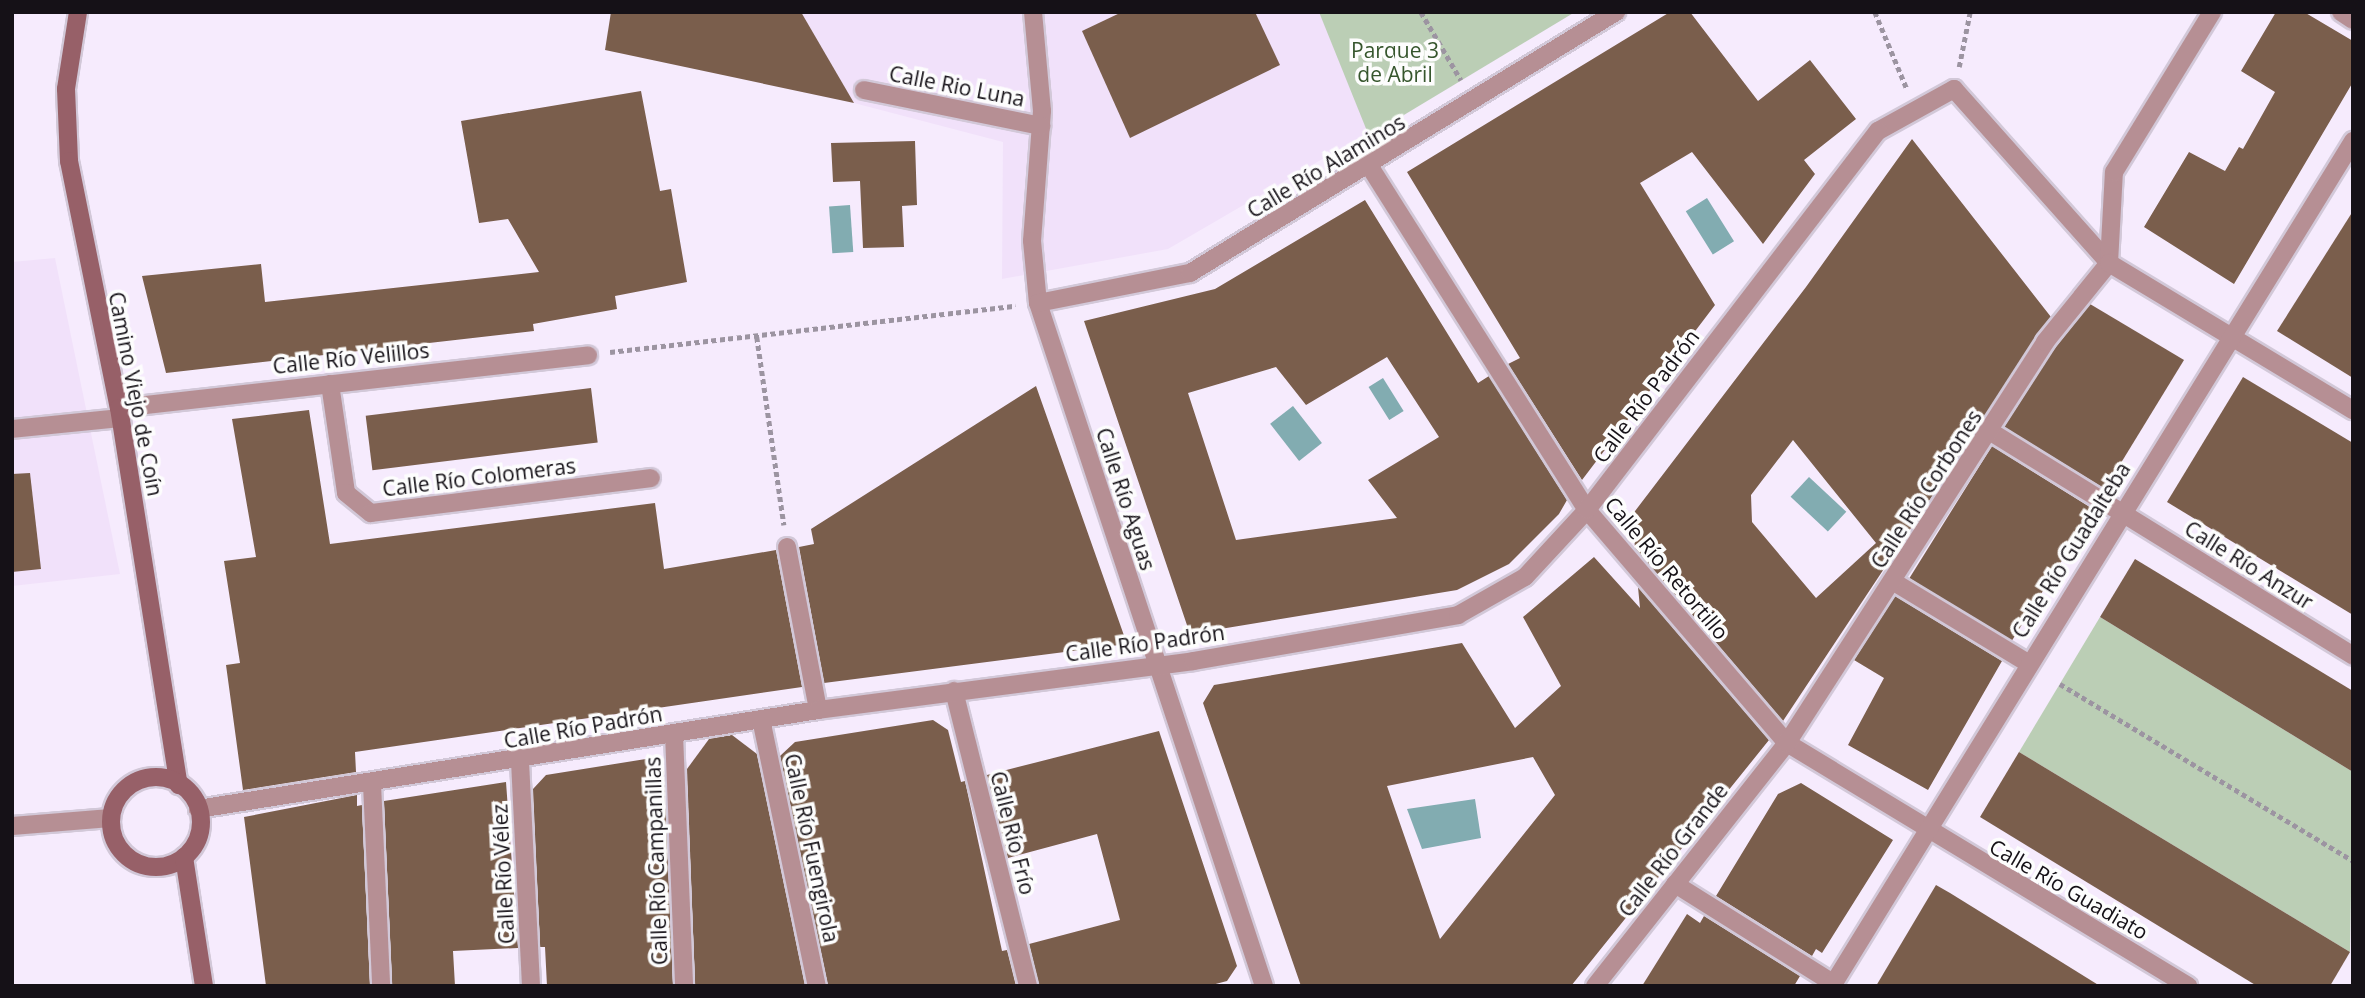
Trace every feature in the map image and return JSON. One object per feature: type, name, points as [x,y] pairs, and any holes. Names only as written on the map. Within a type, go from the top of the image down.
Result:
[{"type":"street","name":"Camino Viejo de Coín","points":[[78,12],[66,89],[69,161],[120,413],[179,785]]},
{"type":"street","name":"Calle Río Aguas","points":[[1033,12],[1041,126],[1032,241],[1038,303],[1264,986]]},
{"type":"street","name":"Calle Río Alaminos","points":[[1038,303],[1190,273],[1370,167],[1616,12]]},
{"type":"street","points":[[2109,263],[2114,172],[2212,12]]},
{"type":"street","points":[[2341,12],[2353,20]]},
{"type":"street","points":[[1915,110],[1954,89],[2109,263],[2353,410]]},
{"type":"street","name":"Calle Rio Luna","points":[[864,90],[1041,126]]},
{"type":"street","name":"Calle Río Padrón","points":[[198,809],[520,761],[818,710],[1158,666],[1458,615],[1525,577],[1587,510],[1878,131],[1915,110]]},
{"type":"street","name":"Calle Río Guadalteba","points":[[1833,984],[2229,336],[2350,153]]},
{"type":"street","name":"Calle Río Retortillo","points":[[1370,167],[1587,510],[1787,743],[1927,832]]},
{"type":"street","name":"Calle Río Corbones","points":[[1787,743],[1991,432],[2045,342],[2109,263]]},
{"type":"street","name":"Calle Río Velillos","points":[[12,429],[330,384],[588,355]]},
{"type":"street","name":"Calle Río Colomeras","points":[[330,384],[346,493],[371,513],[651,478]]},
{"type":"street","name":"Calle Río Anzur","points":[[1991,432],[2353,656]]},
{"type":"street","points":[[787,547],[818,710]]},
{"type":"street","points":[[1894,582],[2028,663]]},
{"type":"street","name":"Calle Río Frío","points":[[954,691],[1028,986]]},
{"type":"street","name":"Calle Río Fuengirola","points":[[761,719],[817,986]]},
{"type":"street","name":"Calle Río Campanillas","points":[[674,734],[684,986]]},
{"type":"street","name":"Calle Río Grande","points":[[1595,986],[1787,743]]},
{"type":"street","name":"Calle Río Vélez","points":[[520,761],[531,986]]},
{"type":"street","points":[[155,777],[179,785],[198,809],[197,839],[184,857],[164,866],[139,864],[118,846],[111,818],[120,794],[140,780],[155,777]]},
{"type":"street","points":[[372,784],[381,986]]},
{"type":"street","points":[[12,826],[111,818]]},
{"type":"street","name":"Calle Río Guadiato","points":[[1927,832],[2188,986]]},
{"type":"street","points":[[184,857],[204,986]]},
{"type":"street","points":[[1675,884],[1833,984]]},
{"type":"path","points":[[1421,12],[1461,80]]},
{"type":"path","points":[[1875,12],[1915,110]]},
{"type":"path","points":[[1954,89],[1970,12]]},
{"type":"path","points":[[588,355],[1038,303]]},
{"type":"path","points":[[757,337],[787,547]]},
{"type":"path","points":[[2060,684],[2353,861]]},
{"type":"shaded area","points":[[801,12],[1575,12],[1168,249],[1002,279],[1003,142],[854,103]]},
{"type":"shaded area","points":[[1707,198],[1734,241],[1713,254],[1686,211]]},
{"type":"shaded area","points":[[850,205],[853,252],[832,253],[829,206]]},
{"type":"shaded area","points":[[55,258],[120,574],[12,586],[12,262]]},
{"type":"shaded area","points":[[1383,378],[1404,411],[1389,420],[1369,387]]},
{"type":"shaded area","points":[[1293,406],[1322,443],[1299,461],[1270,424]]},
{"type":"shaded area","points":[[1809,477],[1846,512],[1828,532],[1791,497]]},
{"type":"shaded area","points":[[1475,799],[1481,838],[1422,849],[1407,809]]},
{"type":"green space","name":"Parque 3 de Abril","points":[[1319,12],[1575,12],[1369,136]]},
{"type":"green space","points":[[2100,617],[2353,772],[2350,952],[2019,752]]},
{"type":"building","points":[[611,12],[801,12],[854,103],[605,50]]},
{"type":"building","points":[[1122,12],[1255,12],[1280,65],[1130,138],[1082,31]]},
{"type":"building","points":[[1670,12],[1690,12],[1758,101],[1810,60],[1856,119],[1804,160],[1815,174],[1763,244],[1692,152],[1640,183],[1715,305],[1582,480],[1508,364],[1520,358],[1407,172]]},
{"type":"building","points":[[2276,12],[2304,12],[2353,41],[2353,82],[2234,284],[2144,227],[2189,152],[2225,171],[2239,147],[2243,149],[2275,92],[2241,71]]},
{"type":"building","points":[[641,91],[660,191],[671,189],[687,282],[615,296],[617,309],[533,324],[534,331],[166,373],[142,276],[261,264],[265,302],[539,272],[508,219],[479,223],[461,121]]},
{"type":"building","points":[[1912,139],[2051,317],[1783,721],[1635,548],[1632,515],[1806,287]],"holes":[[[1793,440],[1876,543],[1816,598],[1752,522],[1751,495]]]},
{"type":"building","points":[[915,141],[917,205],[902,206],[904,247],[863,248],[860,181],[833,182],[831,143]]},
{"type":"building","points":[[1365,200],[1478,383],[1489,376],[1567,500],[1559,514],[1509,564],[1457,590],[1190,634],[1084,321],[1215,289]],"holes":[[[1387,357],[1439,437],[1368,480],[1397,518],[1236,540],[1188,393],[1276,367],[1306,405]]]},
{"type":"building","points":[[2353,211],[2353,378],[2277,331]]},
{"type":"building","points":[[2090,304],[2184,360],[2105,489],[2004,427],[2054,349]]},
{"type":"building","points":[[2243,377],[2353,443],[2353,615],[2167,502]]},
{"type":"building","points":[[1036,386],[1127,644],[824,683],[799,547],[814,544],[811,529]]},
{"type":"building","points":[[591,388],[598,443],[372,470],[366,416]]},
{"type":"building","points":[[309,410],[330,544],[655,503],[664,569],[776,550],[802,687],[355,752],[356,772],[243,790],[226,665],[240,663],[224,561],[256,557],[232,419]]},
{"type":"building","points":[[1992,446],[2094,510],[2011,642],[1909,578]]},
{"type":"building","points":[[30,473],[41,569],[12,572],[12,474]]},
{"type":"building","points":[[1594,557],[1640,608],[1638,587],[1769,740],[1571,986],[1301,986],[1203,703],[1214,685],[1462,643],[1515,728],[1561,686],[1523,617]],"holes":[[[1533,757],[1555,795],[1440,939],[1387,786]]]},
{"type":"building","points":[[2135,559],[2353,691],[2353,772],[2100,617]]},
{"type":"building","points":[[1895,596],[2002,661],[1928,790],[1848,745],[1884,678],[1854,660]]},
{"type":"building","points":[[933,720],[948,730],[961,782],[965,781],[1002,951],[1007,950],[1016,986],[828,986],[780,756],[795,742]]},
{"type":"building","points":[[1159,731],[1237,966],[1227,981],[1208,986],[1039,986],[1029,944],[1120,920],[1097,834],[1008,858],[987,775]]},
{"type":"building","points":[[732,735],[757,754],[805,986],[695,986],[687,769],[709,739]]},
{"type":"building","points":[[2019,752],[2350,952],[2330,986],[2257,986],[1980,817]]},
{"type":"building","points":[[652,758],[664,772],[673,986],[547,986],[545,947],[540,947],[533,789],[546,775]]},
{"type":"building","points":[[506,782],[518,948],[453,951],[455,986],[392,986],[384,801]]},
{"type":"building","points":[[1801,783],[1893,840],[1822,953],[1816,949],[1812,956],[1716,896],[1778,794]]},
{"type":"building","points":[[357,795],[357,806],[362,805],[370,986],[266,986],[244,817]]},
{"type":"building","points":[[1936,885],[1950,893],[2100,986],[1876,986]]},
{"type":"building","points":[[1687,914],[1700,923],[1704,916],[1800,976],[1794,986],[1642,986]]}]
